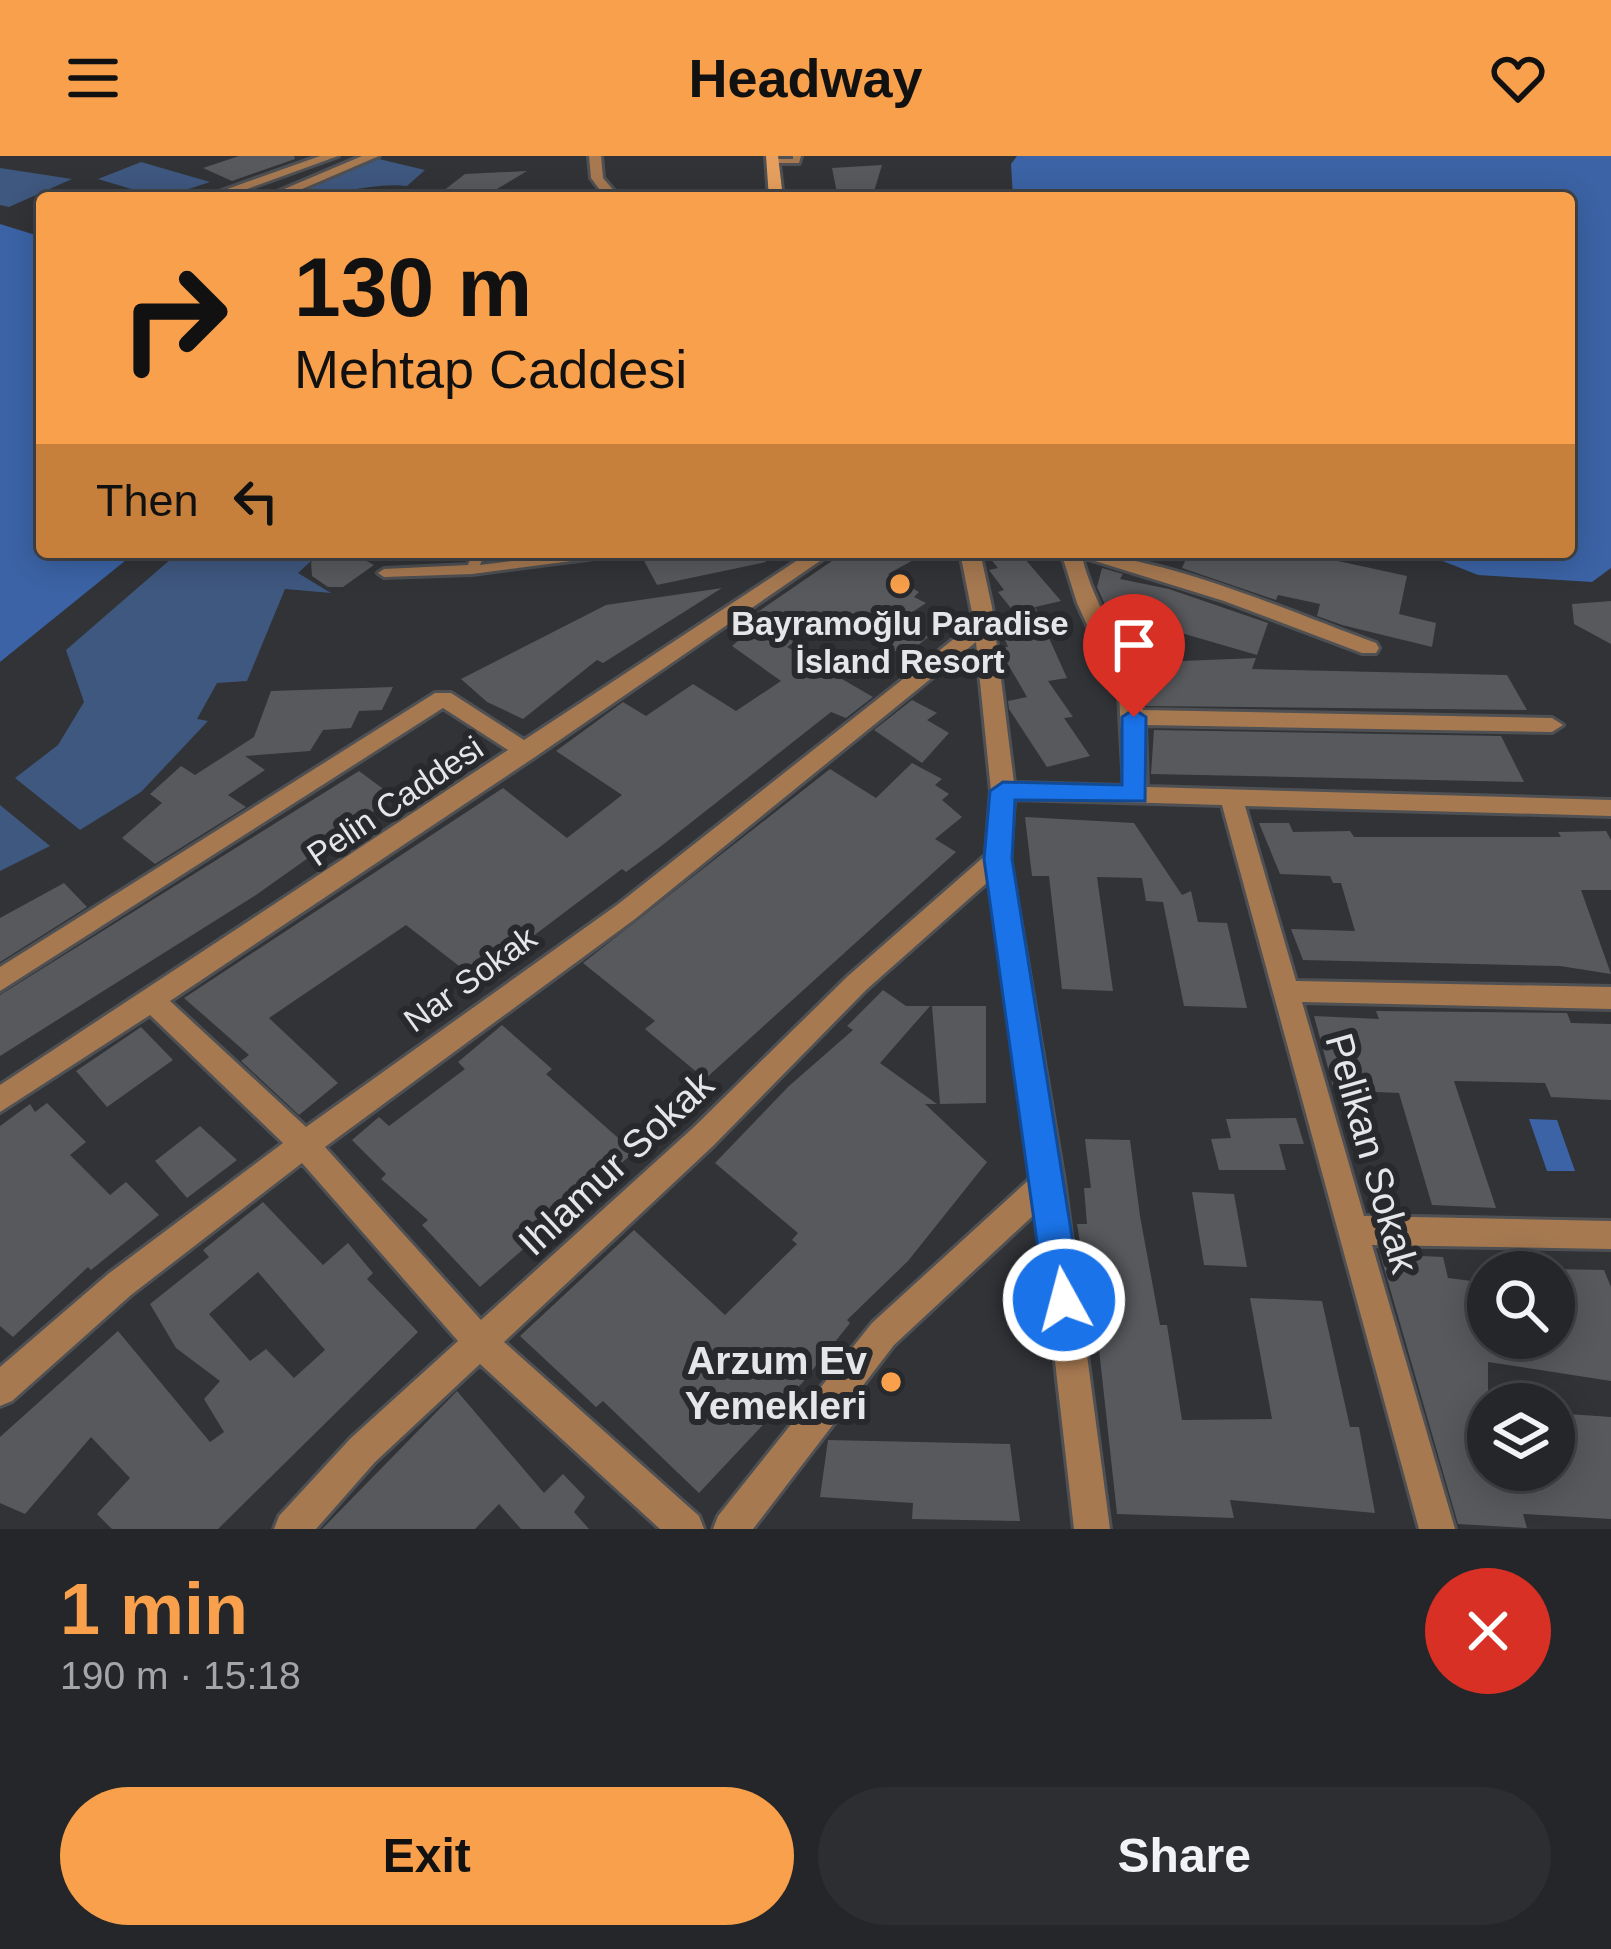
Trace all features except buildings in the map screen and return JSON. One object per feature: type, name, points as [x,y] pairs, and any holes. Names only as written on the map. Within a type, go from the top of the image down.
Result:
[{"type":"street","points":[[227,192],[332,156]]},
{"type":"street","points":[[281,192],[373,156]]},
{"type":"street","points":[[595,156],[597,178],[608,192]]},
{"type":"street","points":[[771,159],[775,192]]},
{"type":"street","points":[[269,178],[291,187]]},
{"type":"street","name":"Pelin Caddesi","points":[[0,1100],[814,558]]},
{"type":"street","points":[[971,558],[1003,791],[998,859],[1049,1181],[1092,1529]]},
{"type":"street","points":[[1072,558],[1078,590],[1126,685],[1134,717],[1136,794]]},
{"type":"street","points":[[1104,558],[1231,597],[1369,648]]},
{"type":"street","name":"Nar Sokak","points":[[0,1390],[70,1324],[302,1142],[507,1000],[983,626]]},
{"type":"street","points":[[0,980],[443,698],[527,752]]},
{"type":"street","points":[[1134,717],[1552,725]]},
{"type":"street","points":[[1003,791],[1611,808]]},
{"type":"street","name":"Pelikan Sokak","points":[[1231,797],[1437,1529]]},
{"type":"street","name":"Ihlamur Sokak","points":[[292,1529],[363,1450],[704,1136],[857,982],[998,859]]},
{"type":"street","points":[[1286,991],[1611,998]]},
{"type":"street","points":[[152,1000],[302,1142],[480,1342],[686,1529]]},
{"type":"street","points":[[731,1529],[883,1334],[1049,1181]]},
{"type":"street","points":[[1353,1229],[1611,1235]]},
{"type":"lane","points":[[771,159],[796,161],[797,156]]},
{"type":"lane","points":[[472,570],[477,558]]},
{"type":"lane","points":[[385,573],[472,570],[564,558]]},
{"type":"shaded area","points":[[1017,156],[1611,156],[1611,568],[1592,582],[1478,575],[1435,558],[1575,558],[1575,192],[1013,192],[1011,164]]},
{"type":"shaded area","points":[[379,159],[425,170],[407,186],[299,192]]},
{"type":"shaded area","points":[[141,162],[210,182],[179,192],[141,192],[98,179]]},
{"type":"shaded area","points":[[0,168],[72,179],[9,207],[0,205]]},
{"type":"shaded area","points":[[0,224],[36,235],[36,558],[129,558],[0,662]]},
{"type":"shaded area","points":[[172,558],[314,558],[298,573],[331,593],[285,589],[247,681],[217,683],[197,719],[208,721],[141,792],[80,830],[15,778],[58,745],[84,702],[66,650]]},
{"type":"shaded area","points":[[0,805],[50,846],[0,871]]},
{"type":"shaded area","points":[[1529,1119],[1557,1120],[1575,1171],[1547,1171]]},
{"type":"place","name":"Bayramoğlu Paradise İsland Resort","points":[[900,584]]},
{"type":"place","name":"Arzum Ev Yemekleri","points":[[891,1382]]},
{"type":"route","points":[[1064,1300],[998,859],[1003,791],[1136,794],[1134,717]]}]
